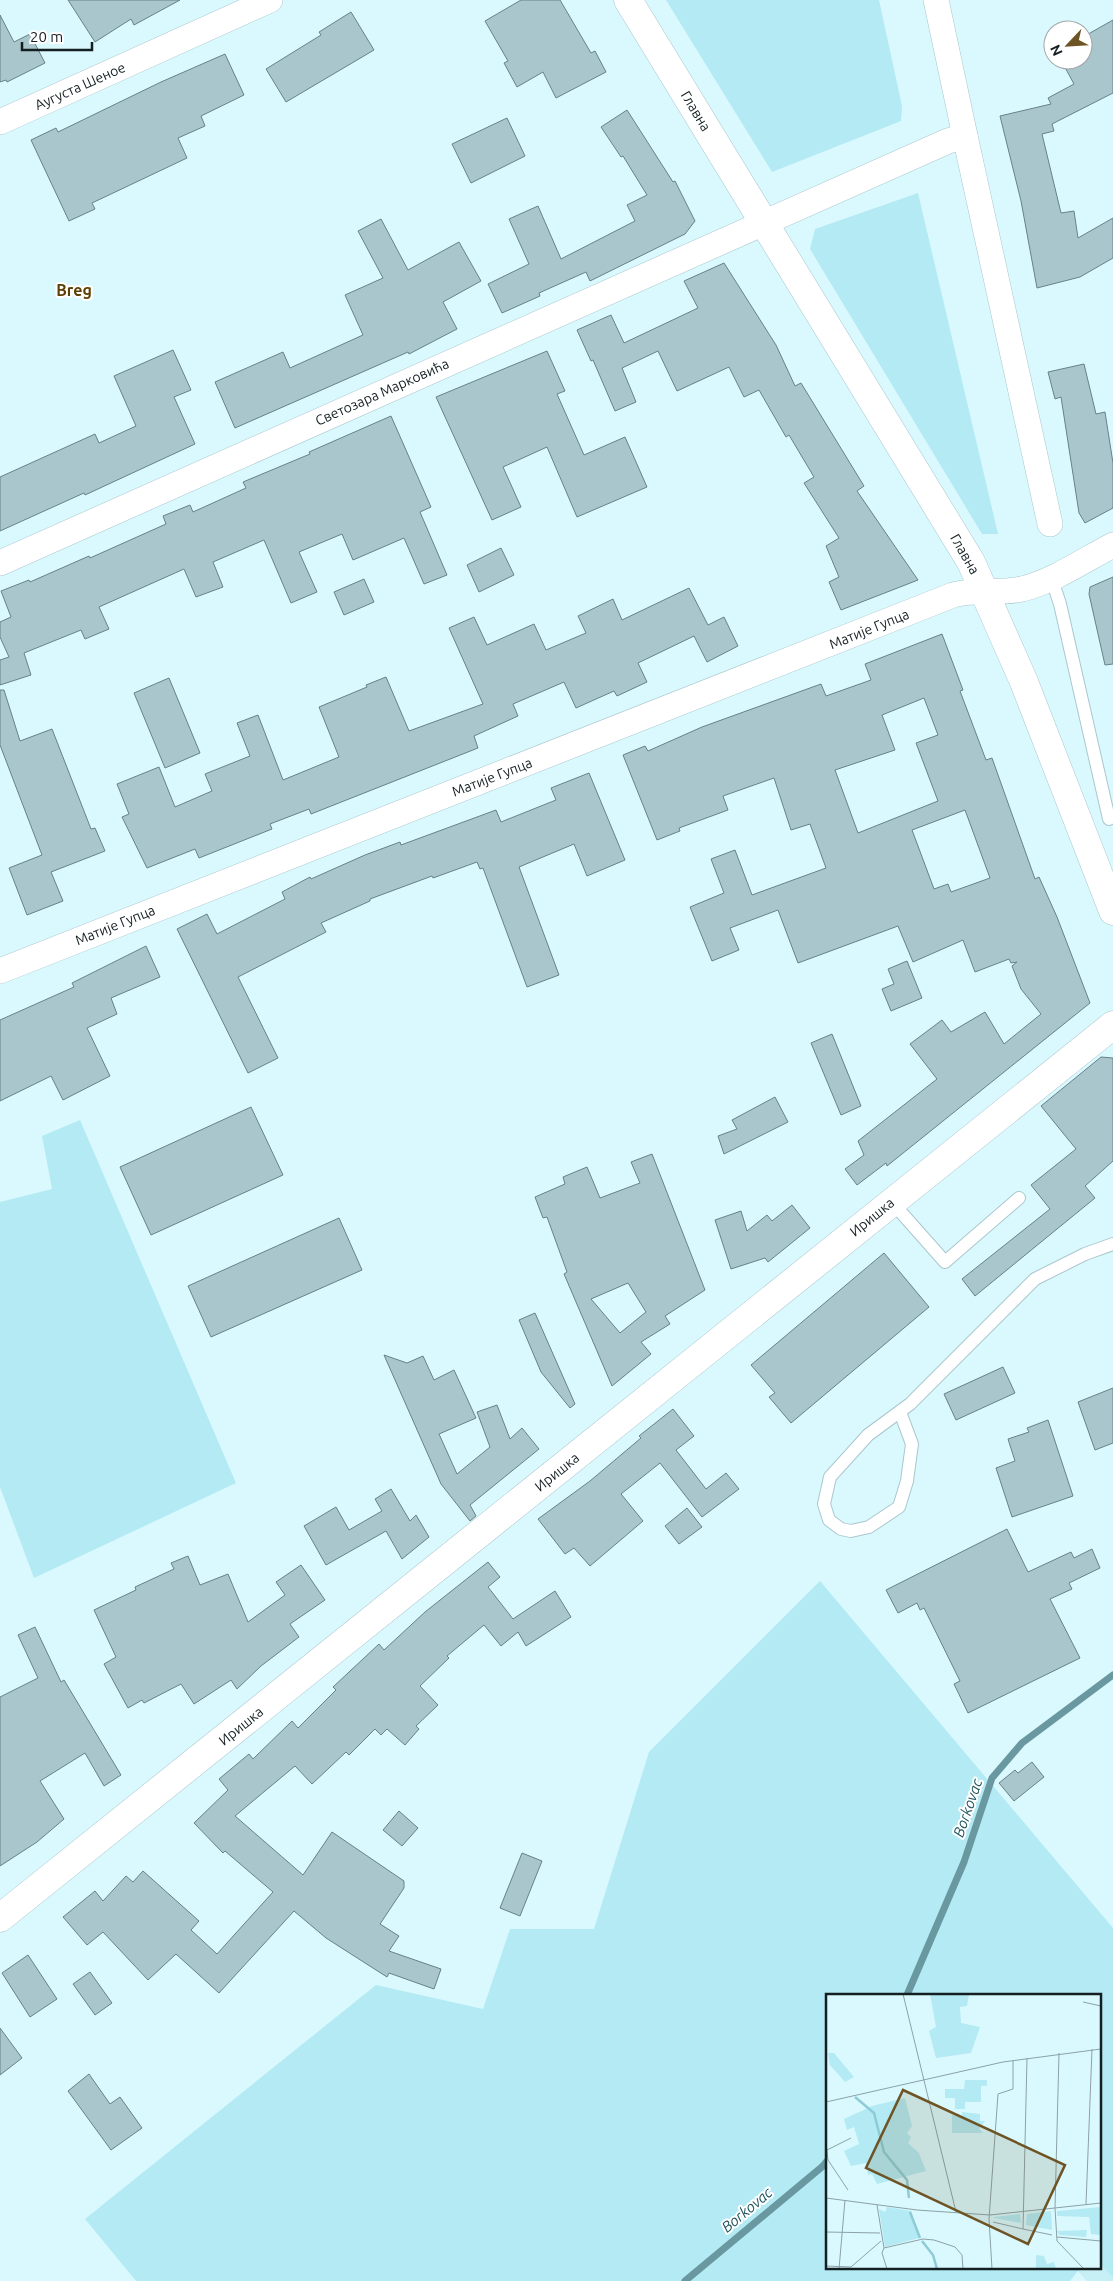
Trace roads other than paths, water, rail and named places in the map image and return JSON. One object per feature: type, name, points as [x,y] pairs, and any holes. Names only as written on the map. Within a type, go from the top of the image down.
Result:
[{"type":"street","name":"Аугуста Шеное","points":[[0,122],[270,0]]},
{"type":"street","name":"Главна","points":[[628,0],[961,544],[986,592],[1024,682],[1113,911]]},
{"type":"street","points":[[936,0],[1050,524]]},
{"type":"street","points":[[764,223],[948,141],[965,136]]},
{"type":"street","name":"Светозара Марковића","points":[[0,563],[764,223]]},
{"type":"street","name":"Матије Гупца","points":[[0,971],[945,598],[966,592],[1020,589],[1051,577],[1113,545]]},
{"type":"street","name":"Иришка","points":[[0,1918],[415,1587],[891,1201],[1113,1025]]},
{"type":"lane","points":[[1051,577],[1060,604],[1109,819]]},
{"type":"lane","points":[[891,1201],[945,1262],[1019,1198]]},
{"type":"lane","points":[[900,1412],[912,1444],[907,1481],[899,1507],[869,1527],[851,1531],[841,1529],[829,1520],[824,1504],[830,1477],[868,1435],[900,1412],[1035,1279],[1085,1254],[1113,1244]]},
{"type":"waterway","name":"Borkovac","points":[[907,1994],[964,1862],[992,1778],[1022,1743],[1113,1675]]},
{"type":"waterway","name":"Borkovac","points":[[685,2281],[826,2162]]},
{"type":"district","name":"Breg","points":[[74,290]]}]
